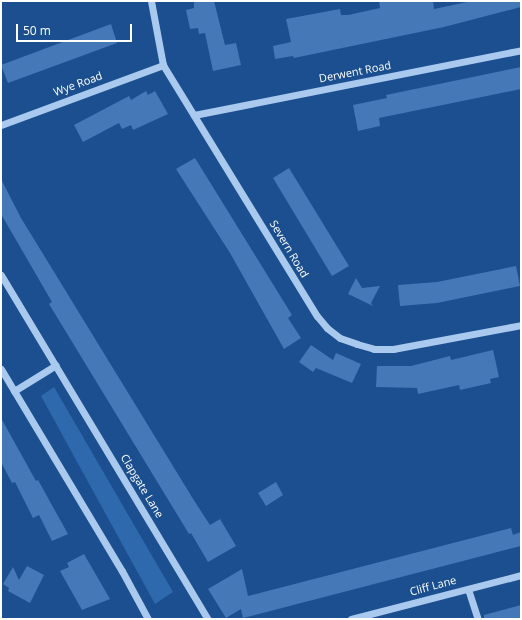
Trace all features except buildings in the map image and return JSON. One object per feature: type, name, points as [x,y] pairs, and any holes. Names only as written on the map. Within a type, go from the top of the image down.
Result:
[{"type":"street","name":"Severn Road","points":[[151,1],[163,65],[317,316],[340,338],[374,349],[393,349],[521,325]]},
{"type":"street","name":"Derwent Road","points":[[194,115],[521,50]]},
{"type":"street","name":"Wye Road","points":[[1,125],[163,65]]},
{"type":"street","name":"Clapgate Lane","points":[[1,275],[208,619]]},
{"type":"street","points":[[14,391],[56,365]]},
{"type":"street","points":[[1,370],[122,571],[148,619]]},
{"type":"street","name":"Cliff Lane","points":[[352,619],[521,575]]},
{"type":"street","points":[[468,588],[478,619]]},
{"type":"shaded area","points":[[54,387],[173,592],[155,604],[41,396]]}]
